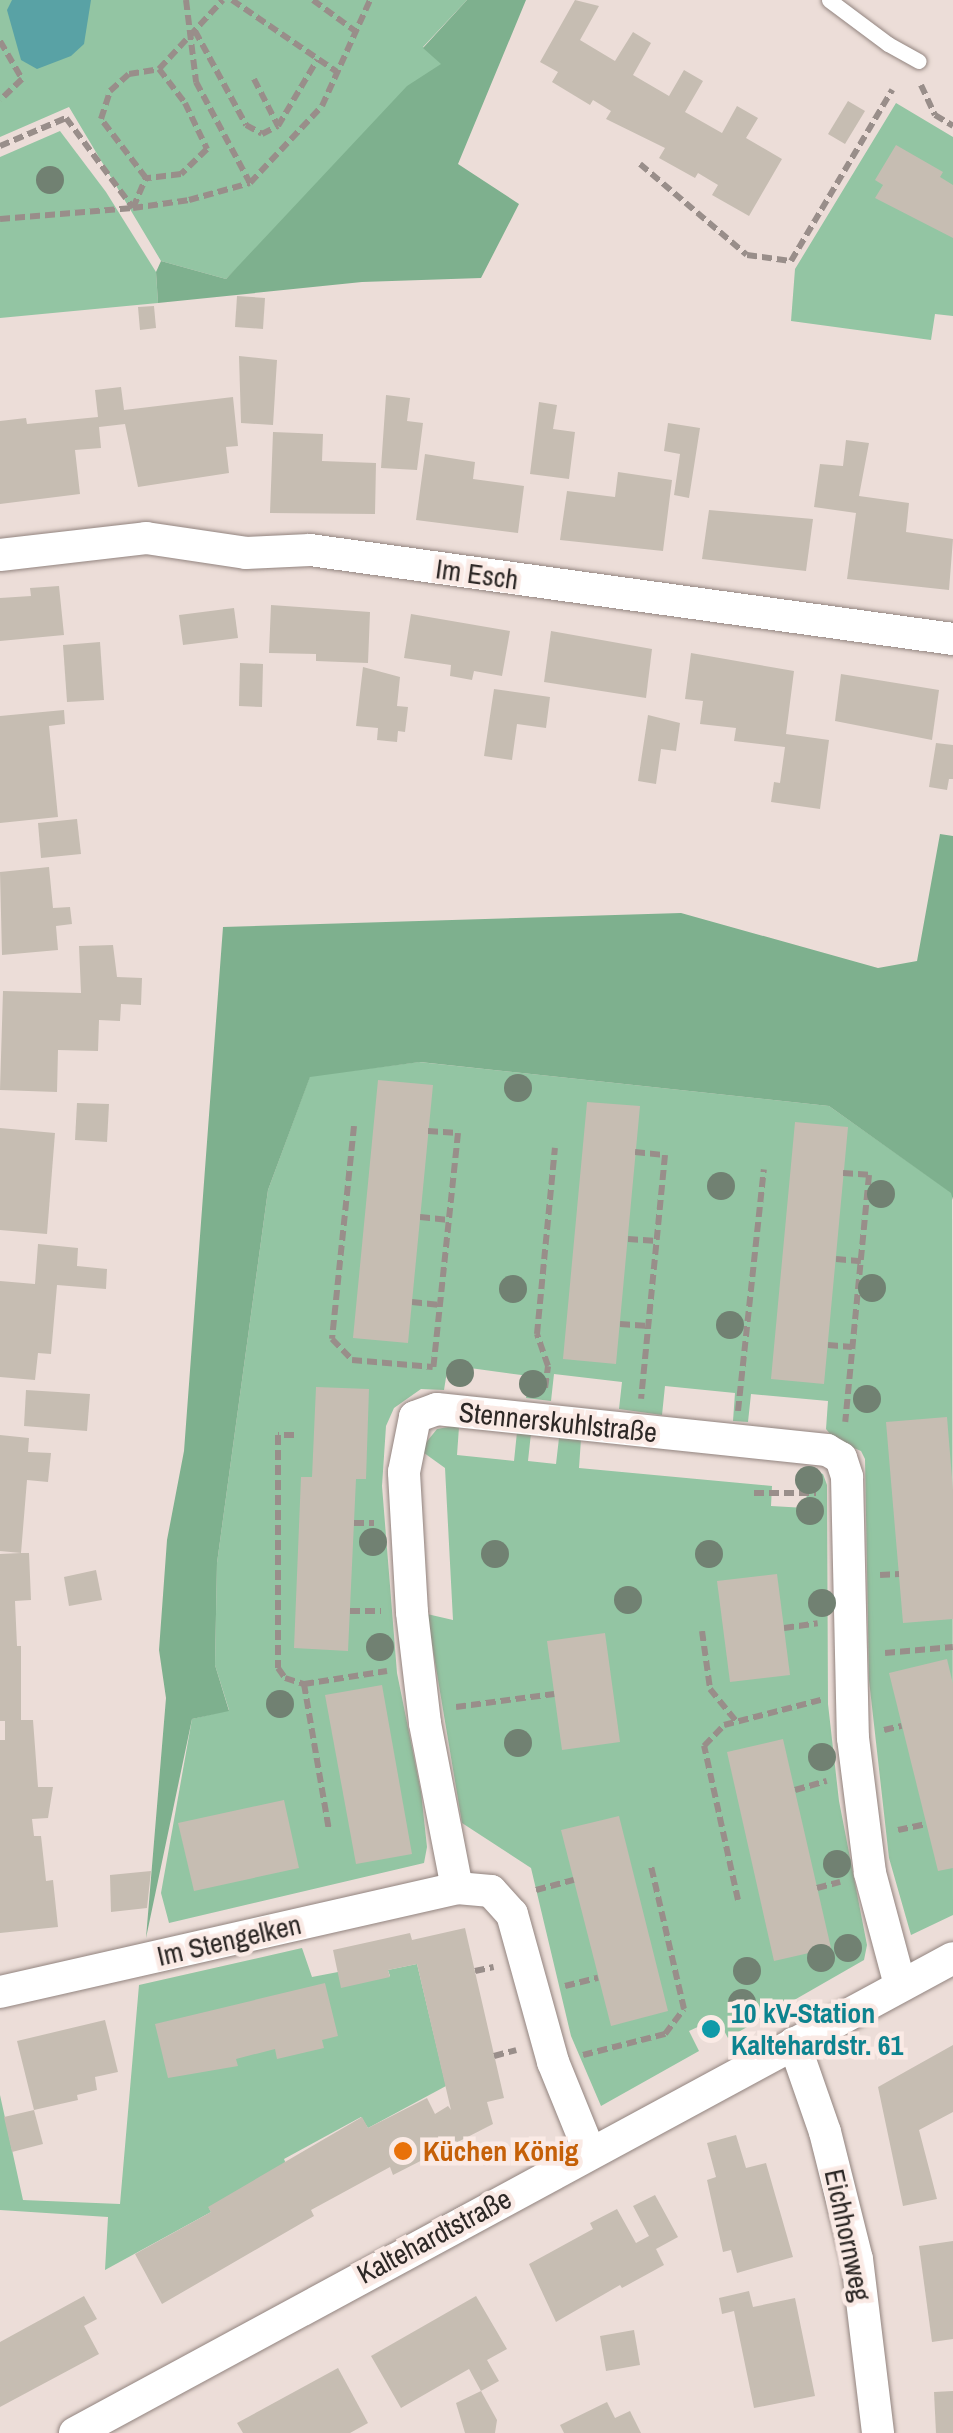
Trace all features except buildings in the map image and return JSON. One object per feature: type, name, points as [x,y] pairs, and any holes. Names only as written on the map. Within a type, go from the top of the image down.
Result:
[{"type":"street","name":"Im Esch","points":[[0,555],[146,538],[246,553],[310,550],[953,639]]},
{"type":"street","name":"Stennerskuhlstraße","points":[[457,1888],[418,1666],[404,1472],[415,1416],[428,1410],[540,1420],[828,1450],[841,1458]]},
{"type":"street","points":[[841,1458],[847,1492],[851,1692],[864,1837],[900,1985]]},
{"type":"street","points":[[457,1888],[490,1891],[512,1914],[553,2062],[590,2153]]},
{"type":"street","name":"Im Stengelken","points":[[0,1992],[457,1888]]},
{"type":"street","name":"Kaltehardtstraße","points":[[74,2433],[953,1958]]},
{"type":"street","name":"Eichhornweg","points":[[794,2043],[826,2132],[851,2232],[878,2433]]},
{"type":"lane","points":[[829,0],[888,44],[919,61]]},
{"type":"path","points":[[186,0],[187,40],[196,82],[250,182]]},
{"type":"path","points":[[146,178],[101,119],[110,92],[129,74],[159,69],[222,0]]},
{"type":"path","points":[[232,0],[337,72]]},
{"type":"path","points":[[313,0],[355,31]]},
{"type":"path","points":[[0,219],[189,200],[250,182],[322,106],[370,0]]},
{"type":"path","points":[[195,32],[246,125],[262,134],[278,126],[316,60]]},
{"type":"path","points":[[0,42],[22,80],[0,100]]},
{"type":"path","points":[[146,178],[182,174],[207,150],[185,103],[159,69]]},
{"type":"path","points":[[254,79],[278,126]]},
{"type":"path","points":[[640,164],[747,255],[791,261],[892,90]]},
{"type":"path","points":[[935,115],[953,126]]},
{"type":"path","points":[[0,146],[66,118],[133,208]]},
{"type":"path","points":[[133,208],[146,178]]},
{"type":"path","points":[[354,1126],[332,1338],[352,1360],[433,1367]]},
{"type":"path","points":[[428,1131],[458,1133],[428,1410]]},
{"type":"path","points":[[540,1420],[548,1366],[537,1334],[556,1148]]},
{"type":"path","points":[[635,1152],[665,1155],[638,1430]]},
{"type":"path","points":[[735,1441],[764,1168]]},
{"type":"path","points":[[841,1458],[869,1175],[843,1173]]},
{"type":"path","points":[[420,1217],[449,1220]]},
{"type":"path","points":[[628,1239],[657,1241]]},
{"type":"path","points":[[836,1260],[860,1262]]},
{"type":"path","points":[[412,1302],[440,1305]]},
{"type":"path","points":[[620,1324],[648,1326]]},
{"type":"path","points":[[828,1345],[852,1347]]},
{"type":"path","points":[[294,1435],[278,1434],[275,1658],[284,1678],[304,1684],[418,1666]]},
{"type":"path","points":[[754,1493],[847,1492]]},
{"type":"path","points":[[702,1631],[710,1689],[736,1721]]},
{"type":"path","points":[[850,1657],[953,1646]]},
{"type":"path","points":[[304,1684],[329,1830]]},
{"type":"path","points":[[738,1900],[702,1751],[710,1735],[736,1721],[851,1692]]},
{"type":"path","points":[[423,1711],[554,1694]]},
{"type":"path","points":[[553,2062],[665,2034],[681,2017],[684,2004],[650,1866]]},
{"type":"green space","points":[[0,0],[467,0],[423,47],[442,64],[226,279],[161,261],[69,107],[0,137]]},
{"type":"green space","points":[[467,0],[526,0],[458,164],[519,204],[481,278],[362,282],[158,303],[156,272],[161,261],[226,279],[407,86],[441,64],[423,48]]},
{"type":"green space","points":[[896,103],[953,137],[953,316],[935,314],[931,340],[791,321],[795,269]]},
{"type":"green space","points":[[60,131],[106,192],[156,272],[158,303],[0,318],[0,157]]},
{"type":"green space","points":[[940,834],[953,836],[953,1200],[951,1193],[829,1106],[420,1062],[310,1077],[268,1190],[217,1563],[215,1665],[229,1711],[192,1719],[146,1938],[166,1698],[159,1650],[167,1540],[184,1451],[223,927],[681,913],[878,968],[917,961]]},
{"type":"green space","points":[[419,1062],[829,1106],[952,1193],[953,1915],[911,1935],[889,1858],[869,1680],[865,1459],[861,1451],[835,1440],[826,1429],[828,1401],[751,1394],[748,1422],[733,1421],[735,1393],[665,1386],[662,1415],[619,1409],[622,1382],[554,1374],[551,1401],[526,1398],[529,1376],[448,1365],[444,1390],[421,1389],[394,1408],[386,1426],[382,1486],[397,1673],[421,1792],[427,1847],[424,1863],[169,1923],[161,1893],[192,1719],[229,1710],[215,1665],[217,1563],[268,1190],[310,1076]]},
{"type":"green space","points":[[459,1427],[457,1455],[514,1461],[517,1432],[531,1433],[528,1461],[556,1464],[559,1438],[581,1439],[579,1468],[772,1486],[771,1506],[806,1508],[808,1469],[823,1474],[827,1485],[828,1704],[839,1801],[867,1945],[864,1960],[728,2038],[717,2018],[689,2031],[699,2051],[601,2106],[571,2036],[531,1868],[462,1823],[427,1614],[453,1620],[445,1468],[420,1450],[437,1429]]},
{"type":"green space","points":[[302,1948],[312,1977],[338,1972],[390,1976],[388,1970],[417,1964],[446,2086],[368,2128],[361,2117],[284,2159],[286,2164],[209,2208],[211,2212],[105,2270],[108,2217],[0,2210],[0,2095],[23,2200],[120,2204],[139,1985]]},
{"type":"water","points":[[12,0],[91,0],[84,44],[71,56],[37,69],[21,60],[7,10]]},
{"type":"place","name":"10 kV-Station Kaltehardstr. 61","points":[[711,2029]]},
{"type":"place","name":"Küchen König","points":[[403,2151]]}]
